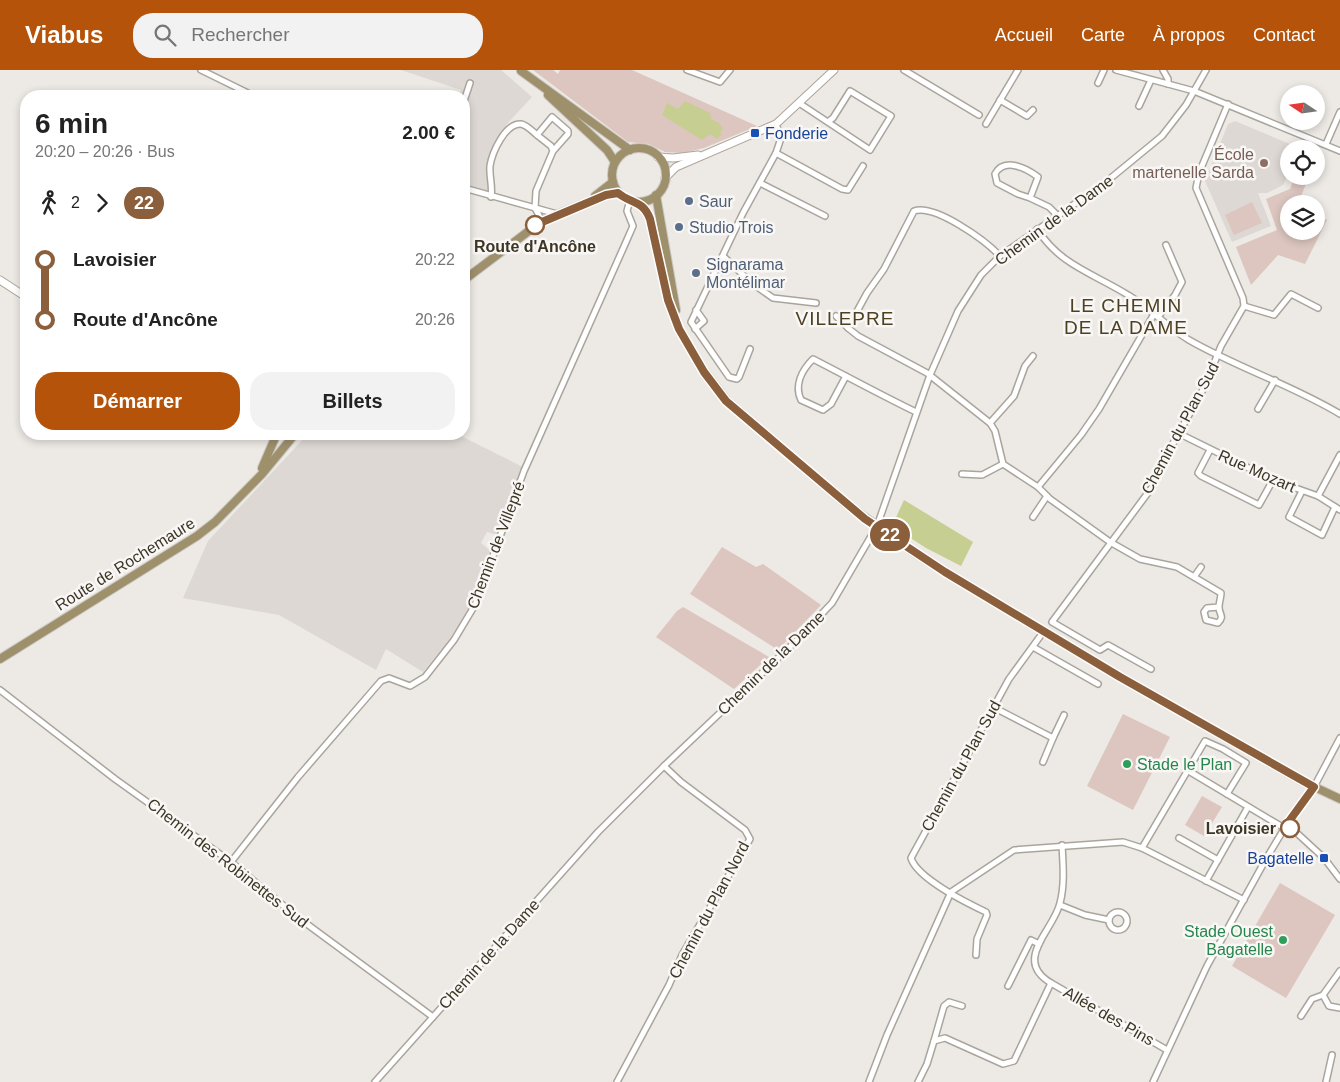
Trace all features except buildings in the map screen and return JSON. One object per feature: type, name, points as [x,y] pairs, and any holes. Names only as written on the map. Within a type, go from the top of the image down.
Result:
[{"type":"main road","points":[[520,70],[630,150]]},
{"type":"main road","points":[[520,70],[601,144],[615,162],[613,182],[618,193],[634,201],[647,212],[668,300],[679,329],[704,372],[726,401],[846,503],[876,526],[945,572],[1044,632],[1314,787],[1340,799]]},
{"type":"main road","points":[[615,162],[630,150],[645,149],[658,157],[665,170],[665,178],[661,190],[644,201],[634,201]]},
{"type":"main road","points":[[470,275],[542,221],[590,199],[613,182]]},
{"type":"main road","points":[[558,214],[618,193]]},
{"type":"main road","points":[[656,195],[679,329]]},
{"type":"main road","name":"Route de Rochemaure","points":[[255,481],[272,440]]},
{"type":"main road","points":[[278,440],[280,442],[288,442]]},
{"type":"main road","name":"Route de Rochemaure","points":[[0,659],[195,538],[215,522],[255,481],[288,442]]},
{"type":"street","points":[[201,70],[242,90]]},
{"type":"street","points":[[215,76],[218,70]]},
{"type":"street","points":[[687,70],[720,82],[730,70]]},
{"type":"street","points":[[665,178],[676,167],[776,124],[834,70]]},
{"type":"street","points":[[904,70],[979,115]]},
{"type":"street","points":[[986,124],[1018,70]]},
{"type":"street","points":[[1098,83],[1104,70]]},
{"type":"street","points":[[1116,70],[1194,91],[1340,151]]},
{"type":"street","points":[[1163,70],[1168,79],[1168,84]]},
{"type":"street","name":"Chemin de la Dame","points":[[375,1082],[598,832],[664,766],[816,622],[832,602],[876,526],[930,375],[967,295],[981,275],[1000,256],[1106,182],[1162,136],[1194,91],[1206,70]]},
{"type":"street","points":[[1139,106],[1151,80]]},
{"type":"street","points":[[468,90],[470,83]]},
{"type":"street","points":[[799,103],[829,121],[832,127],[870,150],[891,116],[850,90],[833,118],[829,121]]},
{"type":"street","points":[[1000,100],[1026,116],[1033,110]]},
{"type":"street","points":[[1228,104],[1199,173],[1196,188],[1243,298],[1244,306],[1274,315],[1291,294],[1318,308]]},
{"type":"street","points":[[1326,144],[1340,112]]},
{"type":"street","points":[[537,135],[552,117],[568,130],[568,134],[553,151],[539,182],[535,208],[542,221]]},
{"type":"street","points":[[491,197],[491,162],[503,136],[511,127],[518,124],[524,125],[551,146],[553,151]]},
{"type":"street","points":[[750,349],[739,378],[729,378],[691,322],[724,257],[743,213],[776,154],[781,138],[776,124]]},
{"type":"street","points":[[658,157],[673,158],[706,154]]},
{"type":"street","points":[[776,154],[842,190],[848,190],[863,166]]},
{"type":"street","points":[[1030,198],[1038,177],[1022,167],[998,167],[995,174],[997,183],[1049,207],[1057,215]]},
{"type":"street","points":[[760,183],[825,216]]},
{"type":"street","points":[[470,190],[558,214]]},
{"type":"street","name":"Chemin de Villepré","points":[[231,862],[381,681],[389,678],[410,686],[418,682],[425,677],[454,640],[490,569],[524,470],[633,226],[628,211],[634,201]]},
{"type":"street","points":[[848,328],[867,293],[884,270],[914,211],[928,209],[980,238],[1000,256]]},
{"type":"street","points":[[1037,229],[1049,247],[1059,256],[1127,294],[1189,340],[1275,380],[1340,414]]},
{"type":"street","points":[[1038,487],[1081,435],[1156,315],[1175,295],[1182,282],[1166,245]]},
{"type":"street","points":[[724,257],[753,284],[773,298],[816,304]]},
{"type":"street","points":[[0,280],[20,293]]},
{"type":"street","name":"Chemin du Plan Sud","points":[[1151,669],[1108,645],[1100,650],[1052,622],[1153,486],[1178,433],[1205,386],[1218,354],[1244,306]]},
{"type":"street","points":[[695,329],[704,321],[696,310]]},
{"type":"street","points":[[836,316],[858,336],[930,375],[990,423],[995,431],[1003,464],[1038,487],[1047,496],[1110,542],[1140,559],[1177,567],[1221,593],[1219,607]]},
{"type":"street","points":[[990,423],[1014,396],[1025,366],[1033,356]]},
{"type":"street","points":[[846,376],[831,404],[823,410],[801,400],[797,386],[807,365],[813,359],[846,376],[864,387],[916,412]]},
{"type":"street","points":[[1258,409],[1275,380]]},
{"type":"street","name":"Rue Mozart","points":[[1178,433],[1273,480],[1318,496],[1338,509]]},
{"type":"street","points":[[1210,450],[1198,473],[1259,506],[1273,480]]},
{"type":"street","points":[[1318,496],[1340,455]]},
{"type":"street","points":[[962,474],[982,475],[1003,464]]},
{"type":"street","points":[[1302,491],[1289,517],[1322,535],[1338,509]]},
{"type":"street","points":[[1033,517],[1047,496]]},
{"type":"street","points":[[1194,578],[1201,567]]},
{"type":"street","name":"Chemin du Plan Sud","points":[[951,892],[921,873],[913,864],[911,858],[1009,679],[1044,632]]},
{"type":"street","points":[[1033,647],[1098,684]]},
{"type":"street","name":"Chemin des Robinettes Sud","points":[[0,690],[115,779],[231,862],[296,916],[433,1017]]},
{"type":"street","points":[[993,707],[1053,738]]},
{"type":"street","points":[[1043,762],[1064,714]]},
{"type":"street","points":[[1153,1082],[1207,966],[1286,826],[1314,787],[1340,738]]},
{"type":"street","points":[[1142,848],[1204,741],[1244,760],[1246,763],[1227,794]]},
{"type":"street","name":"Chemin du Plan Nord","points":[[617,1082],[669,985],[682,955],[750,839],[745,830],[688,788],[664,766]]},
{"type":"street","points":[[1187,770],[1248,807],[1286,826],[1324,858],[1340,879]]},
{"type":"street","points":[[1206,881],[1248,807]]},
{"type":"street","points":[[1179,838],[1218,860]]},
{"type":"street","points":[[869,1082],[887,1035],[951,892],[960,884],[1014,850],[1123,842],[1142,848],[1244,900]]},
{"type":"street","points":[[1008,986],[1031,940],[1039,944],[1060,905],[1064,880],[1062,845]]},
{"type":"street","points":[[951,892],[962,901],[986,912],[987,915],[977,939],[976,955]]},
{"type":"street","points":[[1060,905],[1085,915],[1109,920]]},
{"type":"street","name":"Allée des Pins","points":[[1039,944],[1034,961],[1042,977],[1167,1050]]},
{"type":"street","points":[[1301,1016],[1312,999],[1323,995],[1340,971]]},
{"type":"street","points":[[934,1041],[945,1038],[1003,1064],[1009,1064],[1014,1061],[1051,983]]},
{"type":"street","points":[[1323,995],[1328,1006],[1340,1008]]},
{"type":"street","points":[[918,1082],[928,1064],[944,1006],[949,1002],[962,1006]]},
{"type":"street","points":[[1326,1082],[1332,1055]]},
{"type":"shaded area","points":[[401,70],[501,70],[532,97],[506,125],[489,162],[488,192],[470,187],[470,90],[461,90]]},
{"type":"shaded area","points":[[533,70],[553,70],[558,74],[560,70],[632,70],[757,126],[704,148],[683,153],[665,152],[649,144],[628,142]]},
{"type":"shaded area","points":[[685,101],[710,113],[711,119],[719,123],[723,129],[720,132],[722,134],[717,139],[710,134],[702,140],[662,115],[667,103],[678,109]]},
{"type":"shaded area","points":[[1235,121],[1280,140],[1280,185],[1283,185],[1267,193],[1258,193],[1271,226],[1232,242],[1205,181],[1228,124]]},
{"type":"shaded area","points":[[1292,185],[1305,185],[1302,195],[1280,195],[1280,240],[1317,240],[1305,264],[1278,255],[1251,285],[1236,247],[1277,230],[1266,199],[1290,189]]},
{"type":"shaded area","points":[[1252,202],[1262,223],[1234,235],[1225,215]]},
{"type":"shaded area","points":[[302,440],[469,440],[523,467],[498,535],[487,532],[481,543],[492,552],[471,605],[449,640],[423,672],[386,649],[376,670],[279,615],[183,598],[208,541]]},
{"type":"shaded area","points":[[904,500],[973,542],[961,566],[926,548],[892,526]]},
{"type":"shaded area","points":[[722,547],[756,567],[763,564],[821,605],[778,650],[690,594]]},
{"type":"shaded area","points":[[683,607],[769,657],[734,689],[656,637],[677,611]]},
{"type":"shaded area","name":"Stade le Plan","points":[[1123,714],[1170,737],[1133,810],[1087,786]]},
{"type":"shaded area","points":[[1202,796],[1222,807],[1204,836],[1185,825]]},
{"type":"shaded area","name":"Stade Ouest Bagatelle","points":[[1280,883],[1335,915],[1286,998],[1232,966]]},
{"type":"bus line","name":"22","points":[[535,225],[606,195],[618,193],[623,197],[638,202],[647,212],[650,219],[668,300],[679,329],[704,372],[726,401],[865,519],[916,553],[1120,677],[1314,787],[1287,824],[1290,828]]},
{"type":"place","name":"Fonderie","points":[[755,133]]},
{"type":"place","name":"École martenelle Sarda","points":[[1264,163]]},
{"type":"place","name":"Saur","points":[[689,201]]},
{"type":"place","name":"Route d'Ancône","points":[[535,225]]},
{"type":"place","name":"Studio Trois","points":[[679,227]]},
{"type":"place","name":"Signarama Montélimar","points":[[696,273]]},
{"type":"place","name":"Stade le Plan","points":[[1127,764]]},
{"type":"place","name":"Lavoisier","points":[[1290,828]]},
{"type":"place","name":"Bagatelle","points":[[1324,858]]},
{"type":"place","name":"Stade Ouest Bagatelle","points":[[1283,940]]},
{"type":"district","name":"LE CHEMIN DE LA DAME","points":[[1126,316]]},
{"type":"district","name":"VILLEPRE","points":[[845,318]]}]
